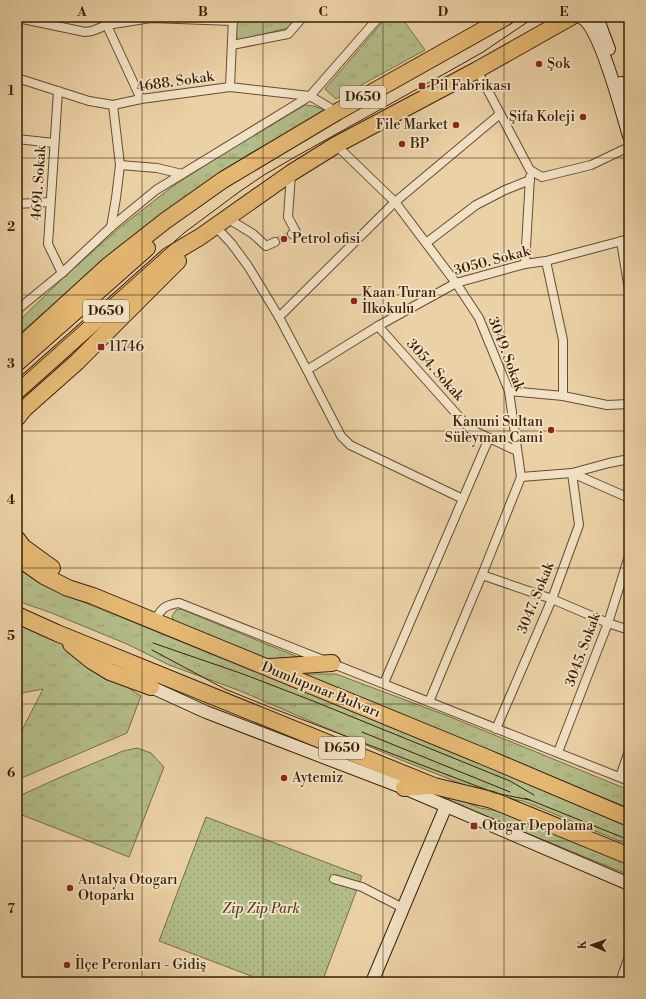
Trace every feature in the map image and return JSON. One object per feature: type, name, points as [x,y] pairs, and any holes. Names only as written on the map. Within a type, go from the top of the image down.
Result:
[{"type":"highway","name":"D650","points":[[17,363],[223,180],[337,112],[506,17]]},
{"type":"highway","name":"D650","points":[[17,391],[168,256],[200,237],[291,173],[336,145],[477,70],[571,17]]},
{"type":"highway","points":[[17,349],[109,265],[165,221],[223,180]]},
{"type":"highway","points":[[17,418],[24,409],[77,362],[175,263],[189,252],[200,237]]},
{"type":"highway","points":[[17,431],[48,387]]},
{"type":"highway","points":[[17,540],[22,547],[93,596]]},
{"type":"highway","name":"Dumlupınar Bulvarı","points":[[17,557],[44,576],[68,588],[93,596],[485,757],[629,818]]},
{"type":"highway","name":"D650","points":[[18,616],[434,786],[492,800],[629,856]]},
{"type":"highway","points":[[57,633],[92,661],[110,672],[151,687]]},
{"type":"highway","points":[[266,667],[332,663]]},
{"type":"highway","points":[[404,788],[434,786]]},
{"type":"street","points":[[17,28],[18,17],[85,32],[107,26],[151,18],[233,19],[230,87]]},
{"type":"street","points":[[102,17],[141,99]]},
{"type":"street","points":[[232,45],[288,34],[303,17]]},
{"type":"street","points":[[17,310],[62,273],[111,228],[156,190],[310,96],[379,17]]},
{"type":"street","points":[[580,17],[588,23],[602,43],[629,106]]},
{"type":"street","points":[[597,17],[607,63],[629,136]]},
{"type":"street","points":[[477,70],[530,170],[525,264]]},
{"type":"street","name":"4688. Sokak","points":[[17,78],[89,101],[113,105],[141,99],[230,87],[310,96],[337,112]]},
{"type":"street","name":"4691. Sokak","points":[[58,91],[48,244],[62,273]]},
{"type":"street","points":[[111,228],[120,164],[113,105]]},
{"type":"street","points":[[279,316],[395,202],[500,114]]},
{"type":"street","points":[[17,139],[54,143]]},
{"type":"street","name":"3049. Sokak","points":[[336,145],[395,202],[456,282],[479,318],[509,391],[521,477]]},
{"type":"street","points":[[530,170],[542,177],[591,165],[629,147]]},
{"type":"street","points":[[120,164],[157,168],[182,174]]},
{"type":"street","points":[[291,173],[288,217],[296,232],[292,234]]},
{"type":"street","points":[[426,243],[476,205],[504,190],[530,180]]},
{"type":"street","points":[[17,204],[50,202]]},
{"type":"street","points":[[221,222],[253,234],[266,246],[275,242]]},
{"type":"street","points":[[221,222],[231,243],[248,266],[279,316],[341,436],[350,445],[463,499]]},
{"type":"street","points":[[625,240],[629,290]]},
{"type":"street","name":"3050. Sokak","points":[[307,370],[378,326],[456,282],[525,264],[546,261],[625,240]]},
{"type":"street","points":[[546,261],[563,340],[563,396]]},
{"type":"street","name":"3054. Sokak","points":[[378,326],[470,429],[517,451]]},
{"type":"street","points":[[509,391],[563,396],[607,405],[629,404]]},
{"type":"street","points":[[384,683],[489,438]]},
{"type":"street","points":[[429,702],[521,477],[572,473],[629,459]]},
{"type":"street","points":[[572,473],[629,498]]},
{"type":"street","name":"3047. Sokak","points":[[496,729],[552,599],[579,525],[572,473]]},
{"type":"street","name":"3045. Sokak","points":[[558,752],[608,623],[629,556]]},
{"type":"street","points":[[482,575],[552,599],[608,623],[629,630]]},
{"type":"street","points":[[154,622],[161,610],[167,606],[179,603],[629,781]]},
{"type":"street","points":[[151,687],[206,712],[404,788],[629,884]]},
{"type":"street","points":[[620,777],[629,751]]},
{"type":"street","points":[[372,982],[446,806]]},
{"type":"street","points":[[334,879],[362,887],[403,908]]},
{"type":"street","points":[[620,982],[629,956]]},
{"type":"green space","points":[[236,17],[298,17],[288,28],[240,40],[234,38]]},
{"type":"green space","points":[[387,17],[401,17],[425,50],[336,99],[325,89]]},
{"type":"green space","points":[[305,105],[328,111],[249,154],[205,185],[92,271],[17,336],[17,323],[65,276],[118,229],[173,186]]},
{"type":"green space","points":[[17,568],[49,588],[269,676],[629,824],[629,845],[523,801],[490,795],[401,760],[238,690],[169,665],[127,644],[49,612],[17,601]]},
{"type":"green space","points":[[181,609],[305,660],[271,662],[174,622],[172,616],[176,610]]},
{"type":"green space","points":[[17,625],[55,634],[71,651],[141,696],[127,733],[17,780],[17,740],[43,689],[17,694]]},
{"type":"green space","points":[[298,674],[336,674],[448,716],[629,790],[629,808],[499,756]]},
{"type":"green space","points":[[137,748],[151,753],[164,767],[129,857],[17,813],[17,797],[123,751]]},
{"type":"green space","points":[[428,786],[480,808],[504,812],[629,863],[629,875],[419,789]]},
{"type":"green space","name":"Zip Zip Park","points":[[206,817],[362,876],[322,982],[267,982],[159,941]]},
{"type":"tunnel","points":[[275,242],[292,234]]},
{"type":"tram line","points":[[17,382],[184,233],[239,192],[295,157],[483,52],[535,17]]},
{"type":"tram line","points":[[153,643],[243,674],[313,701],[510,781],[534,795]]},
{"type":"tram line","points":[[152,650],[225,689],[272,708],[495,793],[530,800]]},
{"type":"tram line","points":[[362,732],[510,792]]},
{"type":"tram line","points":[[525,798],[629,840]]},
{"type":"place","name":"Şok","points":[[539,64]]},
{"type":"place","name":"Pil Fabrikası","points":[[422,86]]},
{"type":"place","name":"Şifa Koleji","points":[[583,117]]},
{"type":"place","name":"File Market","points":[[456,125]]},
{"type":"place","name":"BP","points":[[402,144]]},
{"type":"place","name":"Petrol ofisi","points":[[284,239]]},
{"type":"place","name":"Kaan Turan İlkokulu","points":[[354,301]]},
{"type":"place","name":"11746","points":[[101,347]]},
{"type":"place","name":"Kanuni Sultan Süleyman Cami","points":[[551,430]]},
{"type":"place","name":"Aytemiz","points":[[284,778]]},
{"type":"place","name":"Otogar Depolama","points":[[474,826]]},
{"type":"place","name":"Antalya Otogarı Otoparkı","points":[[70,888]]},
{"type":"place","name":"İlçe Peronları - Gidiş","points":[[67,965]]}]
